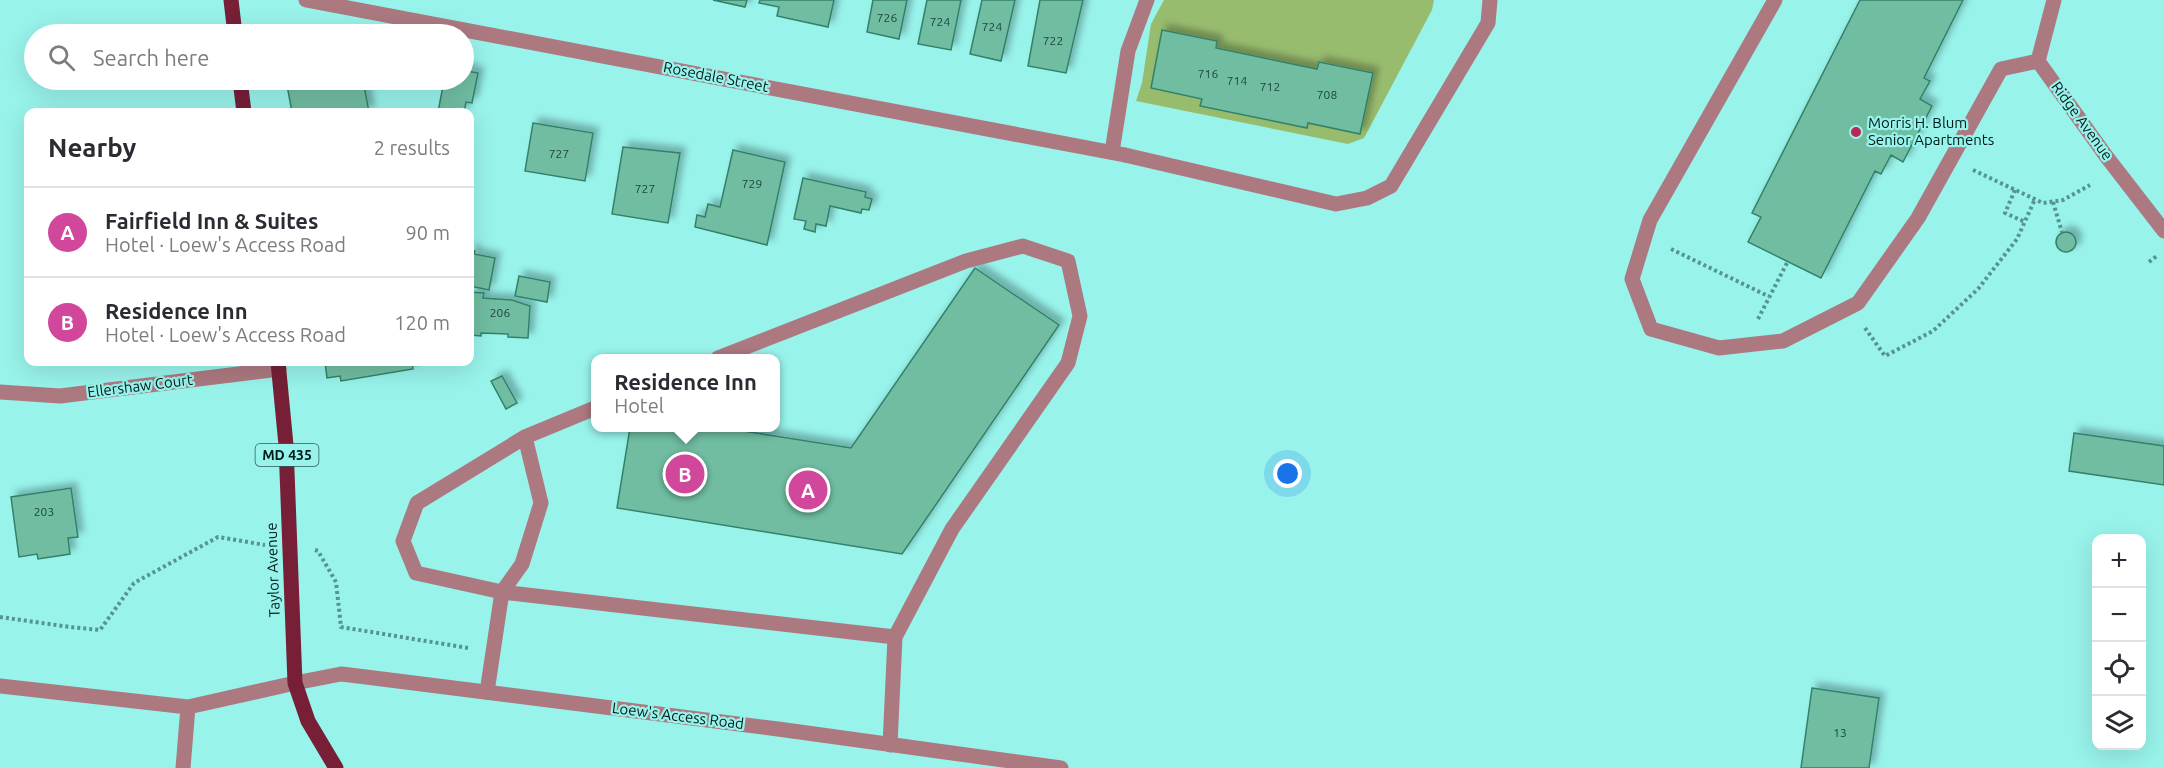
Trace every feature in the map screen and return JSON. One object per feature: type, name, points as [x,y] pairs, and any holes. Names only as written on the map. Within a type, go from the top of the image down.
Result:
[{"type":"main road","points":[[231,0],[234,24]]},
{"type":"main road","points":[[241,90],[244,108]]},
{"type":"main road","name":"Taylor Avenue","points":[[279,366],[286,445],[295,683],[308,721],[336,768]]},
{"type":"street","name":"Rosedale Street","points":[[306,0],[433,24]]},
{"type":"street","points":[[1118,153],[1128,51],[1147,0]]},
{"type":"street","name":"Rosedale Street","points":[[474,32],[1118,153],[1336,204],[1367,198],[1391,186],[1488,23],[1490,0]]},
{"type":"street","points":[[1774,0],[1650,219],[1632,279],[1651,329],[1719,348],[1783,341],[1857,303],[1918,218],[2001,69],[2038,61],[2054,0]]},
{"type":"street","name":"Ridge Avenue","points":[[2038,61],[2106,156],[2164,231]]},
{"type":"street","points":[[728,354],[966,261],[1023,246],[1068,261],[1080,316],[1068,363],[952,529],[895,637],[890,745]]},
{"type":"street","name":"Ellershaw Court","points":[[0,392],[60,396],[272,366]]},
{"type":"street","points":[[591,410],[525,437],[417,503],[404,541],[416,573],[502,592],[895,637]]},
{"type":"street","points":[[487,692],[502,592],[522,564],[541,503],[525,437]]},
{"type":"street","name":"Loew's Access Road","points":[[0,686],[188,707],[341,674],[1061,768]]},
{"type":"street","points":[[183,768],[188,707]]},
{"type":"path","points":[[1971,169],[2043,203],[2063,200],[2090,185]]},
{"type":"path","points":[[2015,190],[2005,213],[2025,222]]},
{"type":"path","points":[[1865,329],[1885,356],[1933,332],[1977,289],[2017,239],[2036,199]]},
{"type":"path","points":[[2053,202],[2062,232]]},
{"type":"path","points":[[1671,249],[1770,297]]},
{"type":"path","points":[[1755,325],[1788,261]]},
{"type":"path","points":[[0,617],[100,630],[134,583],[218,537],[318,551],[336,582],[340,627],[494,652]]},
{"type":"green space","points":[[1164,0],[1434,0],[1432,10],[1364,138],[1348,144],[1136,101],[1142,83],[1151,24]]},
{"type":"building","points":[[713,0],[747,0],[745,7]]},
{"type":"building","points":[[760,0],[834,0],[828,27],[777,16],[779,7],[759,3]]},
{"type":"building","points":[[873,0],[907,0],[899,39],[867,32]]},
{"type":"building","points":[[927,0],[961,0],[951,50],[918,44]]},
{"type":"building","points":[[982,0],[1015,0],[1001,61],[970,54]]},
{"type":"building","points":[[1040,0],[1083,0],[1066,73],[1028,66]]},
{"type":"building","name":"Morris H. Blum Senior Apartments","points":[[1860,0],[1963,0],[1924,78],[1930,81],[1920,99],[1932,106],[1903,162],[1891,155],[1881,174],[1875,171],[1821,278],[1748,242],[1761,217],[1752,213]]},
{"type":"building","points":[[1162,30],[1217,41],[1216,48],[1317,69],[1319,62],[1373,73],[1360,134],[1308,123],[1307,128],[1200,106],[1202,99],[1151,88]]},
{"type":"building","points":[[474,72],[478,73],[472,103],[466,102],[465,108],[439,108],[442,90],[474,90]]},
{"type":"building","points":[[288,90],[365,90],[368,108],[291,108]]},
{"type":"building","points":[[533,123],[593,133],[585,181],[525,171]]},
{"type":"building","points":[[623,147],[680,153],[668,223],[612,214]]},
{"type":"building","points":[[733,150],[785,162],[767,245],[695,227],[697,215],[705,217],[708,204],[720,207]]},
{"type":"building","points":[[803,178],[866,192],[865,197],[872,199],[869,210],[862,209],[861,213],[830,206],[826,226],[816,224],[815,232],[804,229],[806,221],[794,219]]},
{"type":"building","points":[[2062,232],[2070,232],[2076,238],[2076,246],[2070,252],[2062,252],[2056,246],[2056,238]]},
{"type":"building","points":[[474,254],[495,258],[489,290],[474,287]]},
{"type":"building","points":[[975,268],[1059,325],[902,554],[617,508],[629,432],[749,432],[851,448]]},
{"type":"building","points":[[519,276],[550,282],[547,302],[515,296]]},
{"type":"building","points":[[474,292],[484,293],[483,298],[512,300],[530,306],[528,338],[508,337],[508,334],[481,333],[481,336],[474,335]]},
{"type":"building","points":[[326,366],[413,366],[413,369],[341,381],[340,376],[327,378]]},
{"type":"building","points":[[502,376],[517,403],[506,409],[491,381]]},
{"type":"building","points":[[2074,433],[2164,446],[2164,485],[2069,471]]},
{"type":"building","points":[[71,488],[78,537],[68,538],[70,554],[38,559],[37,554],[19,557],[11,497]]},
{"type":"building","points":[[1812,688],[1879,698],[1869,768],[1801,768]]},
{"type":"place","name":"Morris H. Blum Senior Apartments","points":[[1856,132]]},
{"type":"place","name":"Residence Inn","points":[[685,474]]},
{"type":"place","name":"Fairfield Inn & Suites","points":[[808,490]]}]
